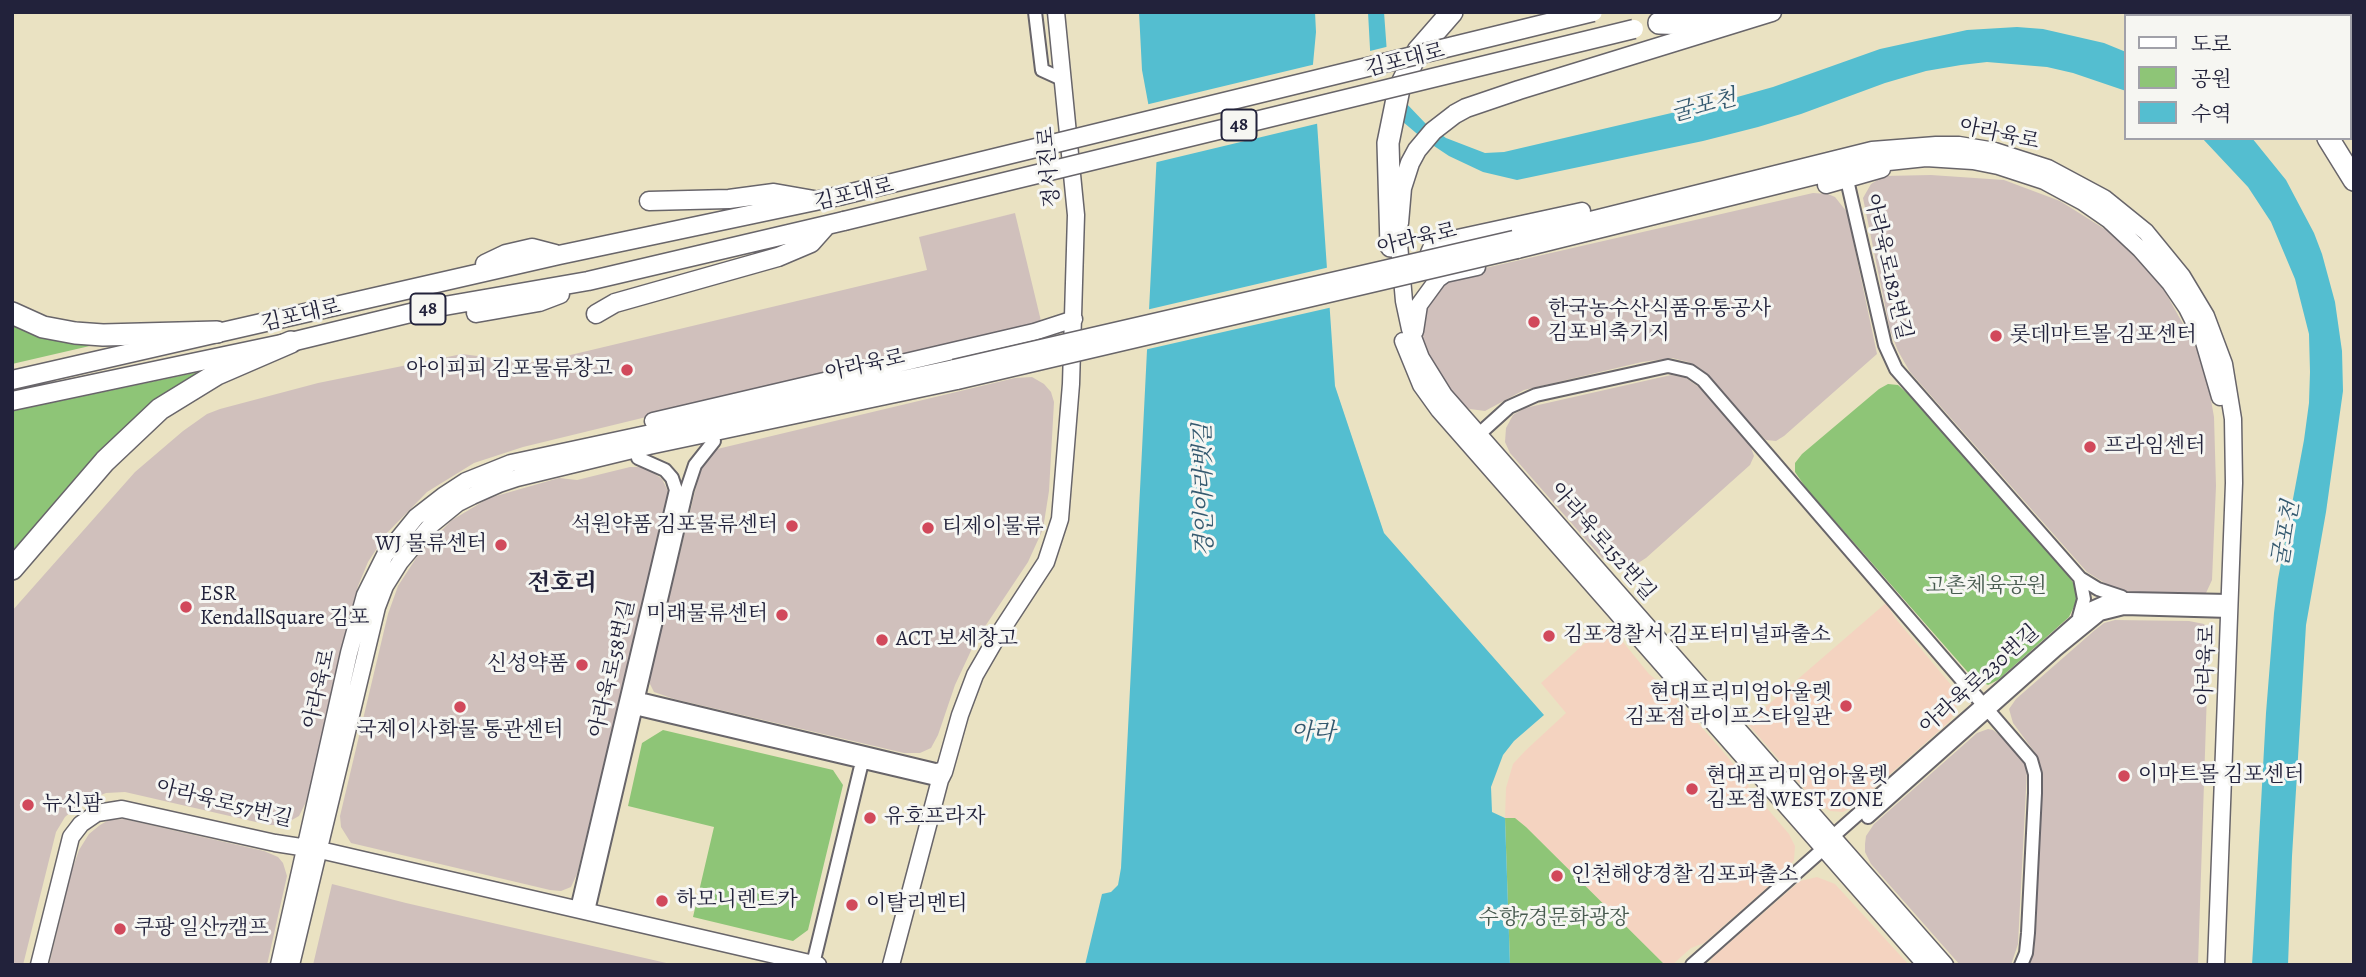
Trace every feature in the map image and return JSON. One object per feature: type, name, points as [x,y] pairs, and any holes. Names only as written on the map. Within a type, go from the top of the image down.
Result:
[{"type":"highway","points":[[1395,245],[1388,167],[1389,128],[1407,69],[1424,44],[1452,12]]},
{"type":"highway","points":[[1659,23],[1694,24],[1754,12]]},
{"type":"highway","points":[[2329,140],[2354,180]]},
{"type":"highway","points":[[12,313],[43,327],[75,333],[103,335],[218,332]]},
{"type":"highway","points":[[12,569],[105,461],[160,409],[218,374],[291,342]]},
{"type":"main road","name":"김포대로","points":[[12,380],[559,255],[818,201],[1593,12]]},
{"type":"main road","name":"김포대로","points":[[12,401],[291,342],[427,309],[588,281],[1702,12]]},
{"type":"main road","points":[[1395,245],[1402,188],[1410,163],[1433,131],[1455,114],[1519,90],[1772,12]]},
{"type":"main road","points":[[649,201],[729,199],[774,193],[818,201]]},
{"type":"main road","points":[[596,314],[615,303],[778,257],[811,243],[836,223]]},
{"type":"street","points":[[1035,12],[1042,70],[1064,80]]},
{"type":"street","name":"정서진로","points":[[1056,12],[1076,215],[1074,319],[1070,363]]},
{"type":"street","points":[[1415,344],[1417,313],[1424,296],[1437,279],[1445,274],[1455,273],[1576,242],[1847,180],[1877,171],[1896,153],[1875,143],[1826,150],[1625,202],[1439,242],[1432,246],[1429,261],[1436,271],[1444,274],[1455,273]]},
{"type":"street","name":"아라육로","points":[[279,965],[385,586],[400,562],[431,525],[472,496],[499,484],[649,446],[1515,244],[1872,150],[1896,153],[1959,145],[2003,153],[2049,167],[2085,186],[2132,219],[2182,276],[2197,298],[2214,334],[2230,391],[2234,456],[2206,965]]},
{"type":"street","name":"아라육로182번길","points":[[1847,180],[1891,362],[2080,578]]},
{"type":"street","name":"아라육로152번길","points":[[1395,245],[1404,301],[1415,344],[1438,387],[1831,843],[1926,965]]},
{"type":"street","name":"아라육로152번길","points":[[1395,245],[1396,305],[1402,336],[1412,366],[1426,393],[1831,843],[1945,965]]},
{"type":"street","points":[[582,447],[642,423],[1034,332],[1074,319]]},
{"type":"street","points":[[1034,332],[1042,342],[1042,368]]},
{"type":"street","points":[[583,464],[638,458],[862,411],[1070,363],[1066,467],[1057,534],[1046,562],[975,675],[942,774],[891,965]]},
{"type":"street","points":[[1478,435],[1509,407],[1528,397],[1668,366],[1690,371],[1708,386],[2026,753],[2035,774],[2028,933],[2026,953],[2021,965]]},
{"type":"street","name":"아라육로","points":[[291,965],[355,630],[370,582],[393,543],[428,508],[467,481],[511,463],[956,374]]},
{"type":"street","points":[[632,702],[691,474],[700,456],[714,441]]},
{"type":"street","name":"아라육로58번길","points":[[582,910],[632,702],[676,491],[672,478],[665,470],[638,458]]},
{"type":"street","points":[[2080,578],[2098,589],[2127,598]]},
{"type":"street","points":[[2079,617],[2084,599],[2080,578]]},
{"type":"street","name":"아라육로230번길","points":[[1986,707],[2079,617],[2101,603],[2127,598],[2225,606]]},
{"type":"street","name":"아라육로","points":[[2216,965],[2225,606]]},
{"type":"street","name":"아라육로230번길","points":[[1692,965],[1986,707],[2100,614],[2124,608],[2225,606]]},
{"type":"street","points":[[632,702],[942,774]]},
{"type":"street","points":[[632,702],[862,762],[942,774]]},
{"type":"street","points":[[313,848],[815,964],[862,762]]},
{"type":"street","name":"아라육로57번길","points":[[32,965],[64,835],[80,816],[98,805],[118,802],[138,804],[277,835],[313,848]]},
{"type":"street","name":"아라육로57번길","points":[[39,965],[67,847],[81,824],[97,813],[114,809],[129,810],[275,843],[313,848]]},
{"type":"shaded area","points":[[1931,175],[2004,180],[2060,201],[2111,233],[2163,288],[2198,351],[2208,383],[2214,417],[2216,486],[2212,580],[2206,593],[2136,593],[2111,587],[2087,572],[1910,372],[1890,330],[1863,198],[1871,184],[1884,176]]},
{"type":"shaded area","points":[[1813,193],[1835,197],[1847,212],[1877,354],[1776,441],[1766,440],[1701,369],[1672,358],[1642,362],[1524,390],[1485,411],[1470,409],[1458,402],[1434,368],[1421,339],[1421,312],[1441,282],[1481,269]]},
{"type":"shaded area","points":[[1015,213],[1041,321],[523,447],[474,463],[427,492],[387,533],[368,562],[358,586],[306,802],[299,816],[283,825],[269,825],[125,792],[106,793],[81,803],[65,817],[56,832],[23,965],[12,965],[12,611],[135,472],[183,431],[207,414],[220,409],[318,383],[462,354],[541,362],[927,270],[919,237]]},
{"type":"shaded area","points":[[1671,375],[1686,378],[1700,388],[1750,445],[1754,456],[1750,465],[1646,558],[1632,567],[1617,567],[1602,558],[1510,453],[1505,442],[1506,428],[1513,415],[1525,408]]},
{"type":"shaded area","points":[[1032,377],[1044,384],[1051,392],[1054,402],[1049,491],[1043,529],[1028,562],[976,640],[931,748],[920,753],[904,753],[654,692],[650,675],[701,467],[713,450],[1015,378]]},
{"type":"shaded area","points":[[630,467],[645,467],[662,479],[668,491],[666,508],[577,874],[571,887],[561,891],[550,890],[351,843],[341,827],[340,816],[388,614],[398,586],[420,552],[452,520],[489,498],[559,478],[577,480]]},
{"type":"shaded area","points":[[1886,603],[1895,618],[1952,686],[1957,697],[1956,710],[1949,722],[1854,806],[1843,812],[1830,811],[1816,802],[1747,723]]},
{"type":"shaded area","points":[[2115,620],[2189,621],[2204,624],[2209,631],[2198,965],[2029,965],[2034,951],[2036,928],[2041,777],[2036,754],[2013,723],[2009,709],[2016,699],[2095,630],[2104,623]]},
{"type":"shaded area","points":[[1605,629],[1615,632],[1649,674],[1668,689],[1719,747],[1789,834],[1795,846],[1794,860],[1786,871],[1704,943],[1691,948],[1672,965],[1665,965],[1526,827],[1515,818],[1505,818],[1506,788],[1513,764],[1566,713],[1541,683],[1596,633]]},
{"type":"shaded area","points":[[1988,729],[2004,739],[2022,759],[2027,770],[2018,944],[2011,965],[1960,965],[1871,864],[1865,852],[1865,844],[1866,836],[1874,824],[1977,733]]},
{"type":"shaded area","points":[[124,819],[264,851],[278,857],[287,876],[267,965],[49,965],[79,850],[89,834],[100,825],[109,820]]},
{"type":"shaded area","points":[[1817,877],[1835,884],[1909,965],[1708,965],[1713,957],[1800,881]]},
{"type":"shaded area","points":[[332,884],[406,903],[675,965],[313,965]]},
{"type":"green space","points":[[12,320],[120,339],[12,364]]},
{"type":"green space","points":[[218,368],[12,557],[12,411]]},
{"type":"green space","name":"고촌체육공원","points":[[1888,384],[1898,385],[1909,395],[2067,573],[2075,586],[2077,600],[2069,617],[1998,680],[1988,685],[1973,678],[1806,488],[1795,472],[1795,463],[1802,454]]},
{"type":"green space","points":[[663,730],[833,770],[843,785],[808,930],[793,941],[693,917],[714,827],[628,806],[642,743]]},
{"type":"green space","name":"수향7경문화광장","points":[[1505,818],[1515,818],[1526,827],[1665,965],[1510,965]]},
{"type":"water","name":"아라","points":[[1139,12],[1315,12],[1313,64],[1335,386],[1384,533],[1544,715],[1514,741],[1503,755],[1491,787],[1492,812],[1505,818],[1510,965],[1085,965],[1102,894],[1111,892],[1118,885],[1121,868],[1157,151],[1142,70]]},
{"type":"water","name":"굴포천","points":[[1368,12],[1384,12],[1388,67],[1406,103],[1426,124],[1446,138],[1485,153],[1504,152],[1723,101],[1773,87],[1880,49],[1967,30],[2017,27],[2043,29],[2104,43],[2124,51],[2124,90],[2047,67],[1987,62],[1961,65],[1926,71],[1885,83],[1758,127],[1517,180],[1483,172],[1449,156],[1422,138],[1396,116],[1371,67]]},
{"type":"water","name":"굴포천","points":[[2204,140],[2254,140],[2286,180],[2322,254],[2335,302],[2342,351],[2343,391],[2326,512],[2306,625],[2288,965],[2252,965],[2274,613],[2309,403],[2309,334],[2295,279],[2271,222],[2248,187]]},
{"type":"pier","points":[[1390,46],[1396,83],[1410,102],[1385,108],[1375,94],[1367,68],[1366,52]]},
{"type":"pier","points":[[1316,64],[1320,123],[1153,163],[1154,151],[1145,105]]},
{"type":"pier","points":[[1330,267],[1333,307],[1144,350],[1146,310]]},
{"type":"place","name":"한국농수산식품유통공사 김포비축기지","points":[[1534,322]]},
{"type":"place","name":"롯데마트몰 김포센터","points":[[1996,336]]},
{"type":"place","name":"아이피피 김포물류창고","points":[[627,370]]},
{"type":"place","name":"프라임센터","points":[[2090,447]]},
{"type":"place","name":"석원약품 김포물류센터","points":[[792,526]]},
{"type":"place","name":"티제이물류","points":[[928,528]]},
{"type":"place","name":"WJ 물류센터","points":[[501,545]]},
{"type":"place","name":"ESR KendallSquare 김포","points":[[186,607]]},
{"type":"place","name":"미래물류센터","points":[[782,615]]},
{"type":"place","name":"김포경찰서 김포터미널파출소","points":[[1549,636]]},
{"type":"place","name":"ACT 보세창고","points":[[882,640]]},
{"type":"place","name":"신성약품","points":[[582,665]]},
{"type":"place","name":"현대프리미엄아울렛 김포점 라이프스타일관","points":[[1846,706]]},
{"type":"place","name":"국제이사화물 통관센터","points":[[460,707]]},
{"type":"place","name":"이마트몰 김포센터","points":[[2124,776]]},
{"type":"place","name":"현대프리미엄아울렛 김포점 WEST ZONE","points":[[1692,789]]},
{"type":"place","name":"뉴신팜","points":[[28,805]]},
{"type":"place","name":"유호프라자","points":[[870,818]]},
{"type":"place","name":"인천해양경찰 김포파출소","points":[[1557,876]]},
{"type":"place","name":"하모니렌트카","points":[[662,901]]},
{"type":"place","name":"이탈리멘티","points":[[852,905]]},
{"type":"place","name":"쿠팡 일산7캠프","points":[[120,929]]},
{"type":"district","name":"전호리","points":[[562,584]]},
{"type":"water label","name":"경인아라뱃길","points":[[1205,490]]}]
